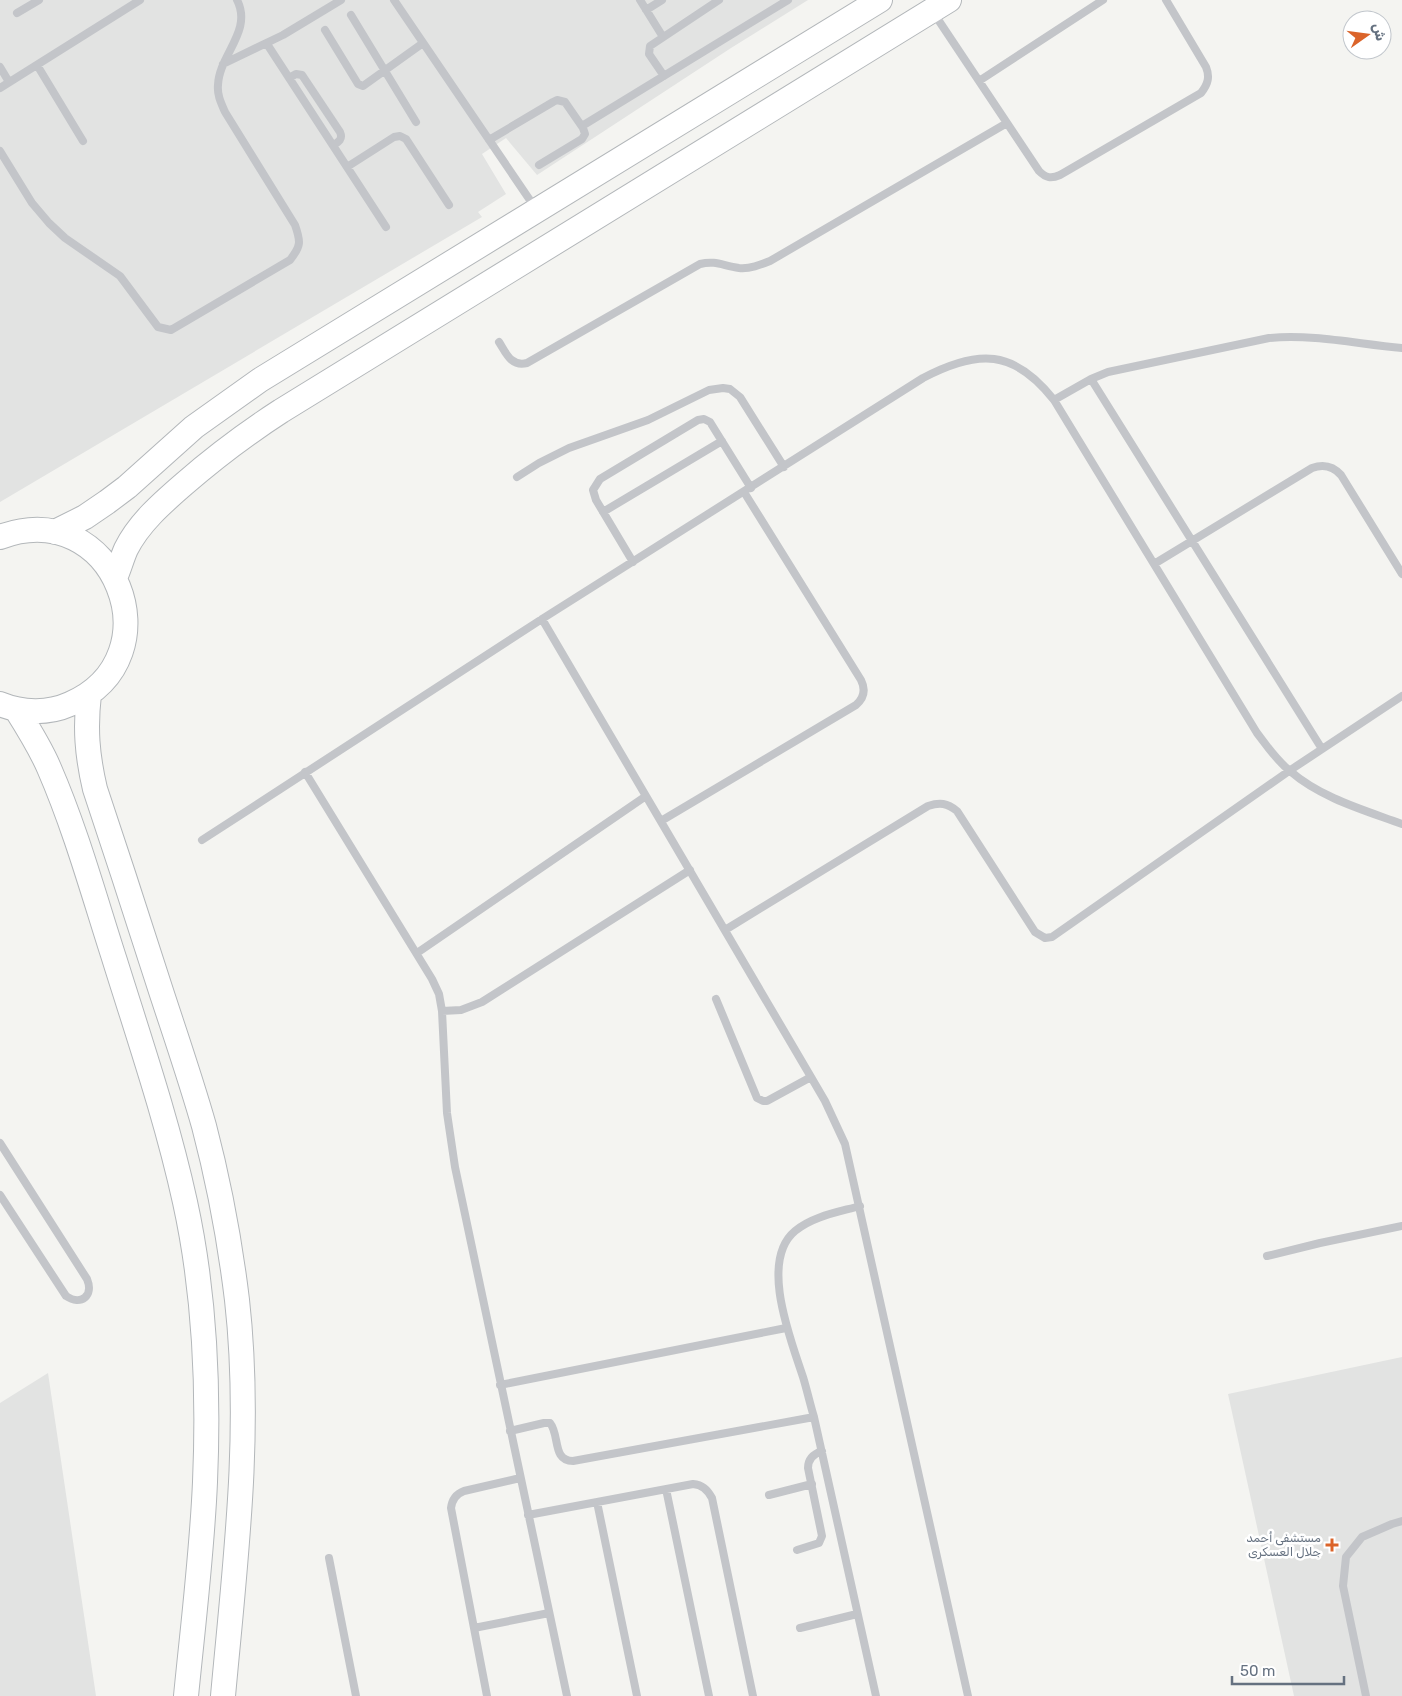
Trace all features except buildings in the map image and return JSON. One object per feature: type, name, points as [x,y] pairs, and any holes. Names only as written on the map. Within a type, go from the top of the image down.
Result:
[{"type":"main road","points":[[55,532],[85,517],[107,502],[127,487],[194,427],[260,380],[880,0]]},
{"type":"main road","points":[[115,578],[126,550],[146,520],[159,506],[206,465],[250,432],[298,400],[940,5]]},
{"type":"main road","points":[[0,537],[25,530],[40,530],[67,536],[90,548],[100,557],[115,578],[125,605],[125,634],[119,655],[109,674],[89,694],[78,701],[54,710],[29,711],[8,707]]},
{"type":"main road","points":[[89,694],[86,720],[87,743],[95,789],[196,1100],[214,1168],[231,1256],[241,1346],[243,1446],[237,1546],[223,1696]]},
{"type":"main road","points":[[8,707],[33,738],[48,767],[76,839],[160,1103],[186,1203],[202,1312],[207,1426],[206,1484],[186,1696]]},
{"type":"lane","points":[[17,13],[39,0]]},
{"type":"lane","points":[[0,88],[140,0]]},
{"type":"lane","points":[[0,151],[3,162],[32,203],[49,223],[65,238],[120,276],[158,327],[162,329],[171,330],[290,260],[298,250],[300,239],[295,226],[225,112],[219,98],[218,87],[223,64],[240,31],[242,22],[241,7],[237,0]]},
{"type":"lane","points":[[223,64],[290,32],[341,0]]},
{"type":"lane","points":[[394,0],[537,210]]},
{"type":"lane","points":[[640,0],[663,37]]},
{"type":"lane","points":[[646,10],[662,0]]},
{"type":"lane","points":[[664,76],[649,54],[653,43],[719,0]]},
{"type":"lane","points":[[582,126],[788,0]]},
{"type":"lane","points":[[979,81],[1103,0]]},
{"type":"lane","points":[[940,5],[979,81],[1039,171],[1044,176],[1054,177],[1201,93],[1208,82],[1206,67],[1166,0]]},
{"type":"lane","points":[[351,15],[416,122]]},
{"type":"lane","points":[[325,30],[360,86],[365,85],[423,43]]},
{"type":"lane","points":[[267,44],[386,227]]},
{"type":"lane","points":[[36,65],[83,141]]},
{"type":"lane","points":[[0,67],[9,82]]},
{"type":"lane","points":[[289,78],[296,74],[302,75],[340,132],[340,141],[333,145]]},
{"type":"lane","points":[[490,140],[557,100],[565,102],[582,126],[585,134],[582,139],[539,165]]},
{"type":"lane","points":[[499,342],[513,362],[518,364],[527,363],[700,264],[718,262],[739,268],[749,268],[770,261],[1007,123]]},
{"type":"lane","points":[[347,167],[394,137],[400,136],[406,139],[449,205]]},
{"type":"lane","points":[[1054,400],[1091,379],[1117,370],[1278,337],[1312,337],[1402,348]]},
{"type":"lane","points":[[202,840],[542,619],[923,378],[944,367],[964,361],[987,358],[1002,359],[1018,366],[1034,378],[1054,400],[1257,733],[1274,756],[1289,771],[1316,790],[1402,824]]},
{"type":"lane","points":[[1091,379],[1322,749]]},
{"type":"lane","points":[[517,477],[539,463],[569,448],[648,420],[716,388],[730,389],[740,397],[784,466]]},
{"type":"lane","points":[[633,562],[594,495],[593,490],[596,482],[701,418],[707,420],[722,442],[747,490],[864,685],[864,696],[856,705],[661,821]]},
{"type":"lane","points":[[603,512],[722,442]]},
{"type":"lane","points":[[1154,564],[1312,468],[1328,466],[1342,475],[1402,574]]},
{"type":"lane","points":[[542,619],[825,1101],[845,1144],[968,1696]]},
{"type":"lane","points":[[725,930],[928,806],[943,803],[951,806],[956,812],[1035,932],[1046,938],[1052,937],[1289,771],[1402,696]]},
{"type":"lane","points":[[305,772],[417,953],[435,986],[442,1011],[447,1113],[452,1152],[567,1696]]},
{"type":"lane","points":[[417,953],[646,796]]},
{"type":"lane","points":[[442,1011],[461,1010],[482,1002],[690,870]]},
{"type":"lane","points":[[716,999],[757,1098],[763,1101],[767,1100],[811,1077]]},
{"type":"lane","points":[[0,1144],[87,1279],[90,1286],[89,1293],[84,1298],[78,1301],[71,1300],[66,1296],[0,1195]]},
{"type":"lane","points":[[860,1206],[824,1216],[795,1231],[786,1242],[781,1255],[779,1271],[781,1307],[814,1417],[876,1696]]},
{"type":"lane","points":[[1267,1256],[1320,1242],[1402,1226]]},
{"type":"lane","points":[[500,1385],[786,1328]]},
{"type":"lane","points":[[510,1431],[547,1423],[550,1424],[560,1456],[566,1461],[573,1461],[814,1417]]},
{"type":"lane","points":[[797,1550],[815,1545],[821,1540],[822,1536],[808,1463],[813,1455],[822,1451]]},
{"type":"lane","points":[[487,1696],[451,1508],[452,1502],[458,1493],[520,1478]]},
{"type":"lane","points":[[528,1515],[692,1484],[709,1491],[753,1696]]},
{"type":"lane","points":[[769,1495],[812,1484]]},
{"type":"lane","points":[[666,1489],[709,1696]]},
{"type":"lane","points":[[597,1502],[637,1696]]},
{"type":"lane","points":[[1366,1696],[1343,1586],[1346,1557],[1362,1537],[1402,1521]]},
{"type":"lane","points":[[329,1558],[356,1696]]},
{"type":"lane","points":[[474,1628],[549,1612]]},
{"type":"lane","points":[[800,1628],[858,1614]]},
{"type":"shaded area","points":[[0,0],[808,0],[537,175],[506,138],[482,154],[506,194],[478,212],[482,217],[0,502]]},
{"type":"shaded area","name":"مستشفى أحمد جلال العسكرى","points":[[1402,1357],[1402,1696],[1294,1696],[1228,1394]]},
{"type":"shaded area","points":[[48,1373],[96,1696],[0,1696],[0,1403]]},
{"type":"place","name":"مستشفى أحمد جلال العسكرى","points":[[1332,1545]]}]
